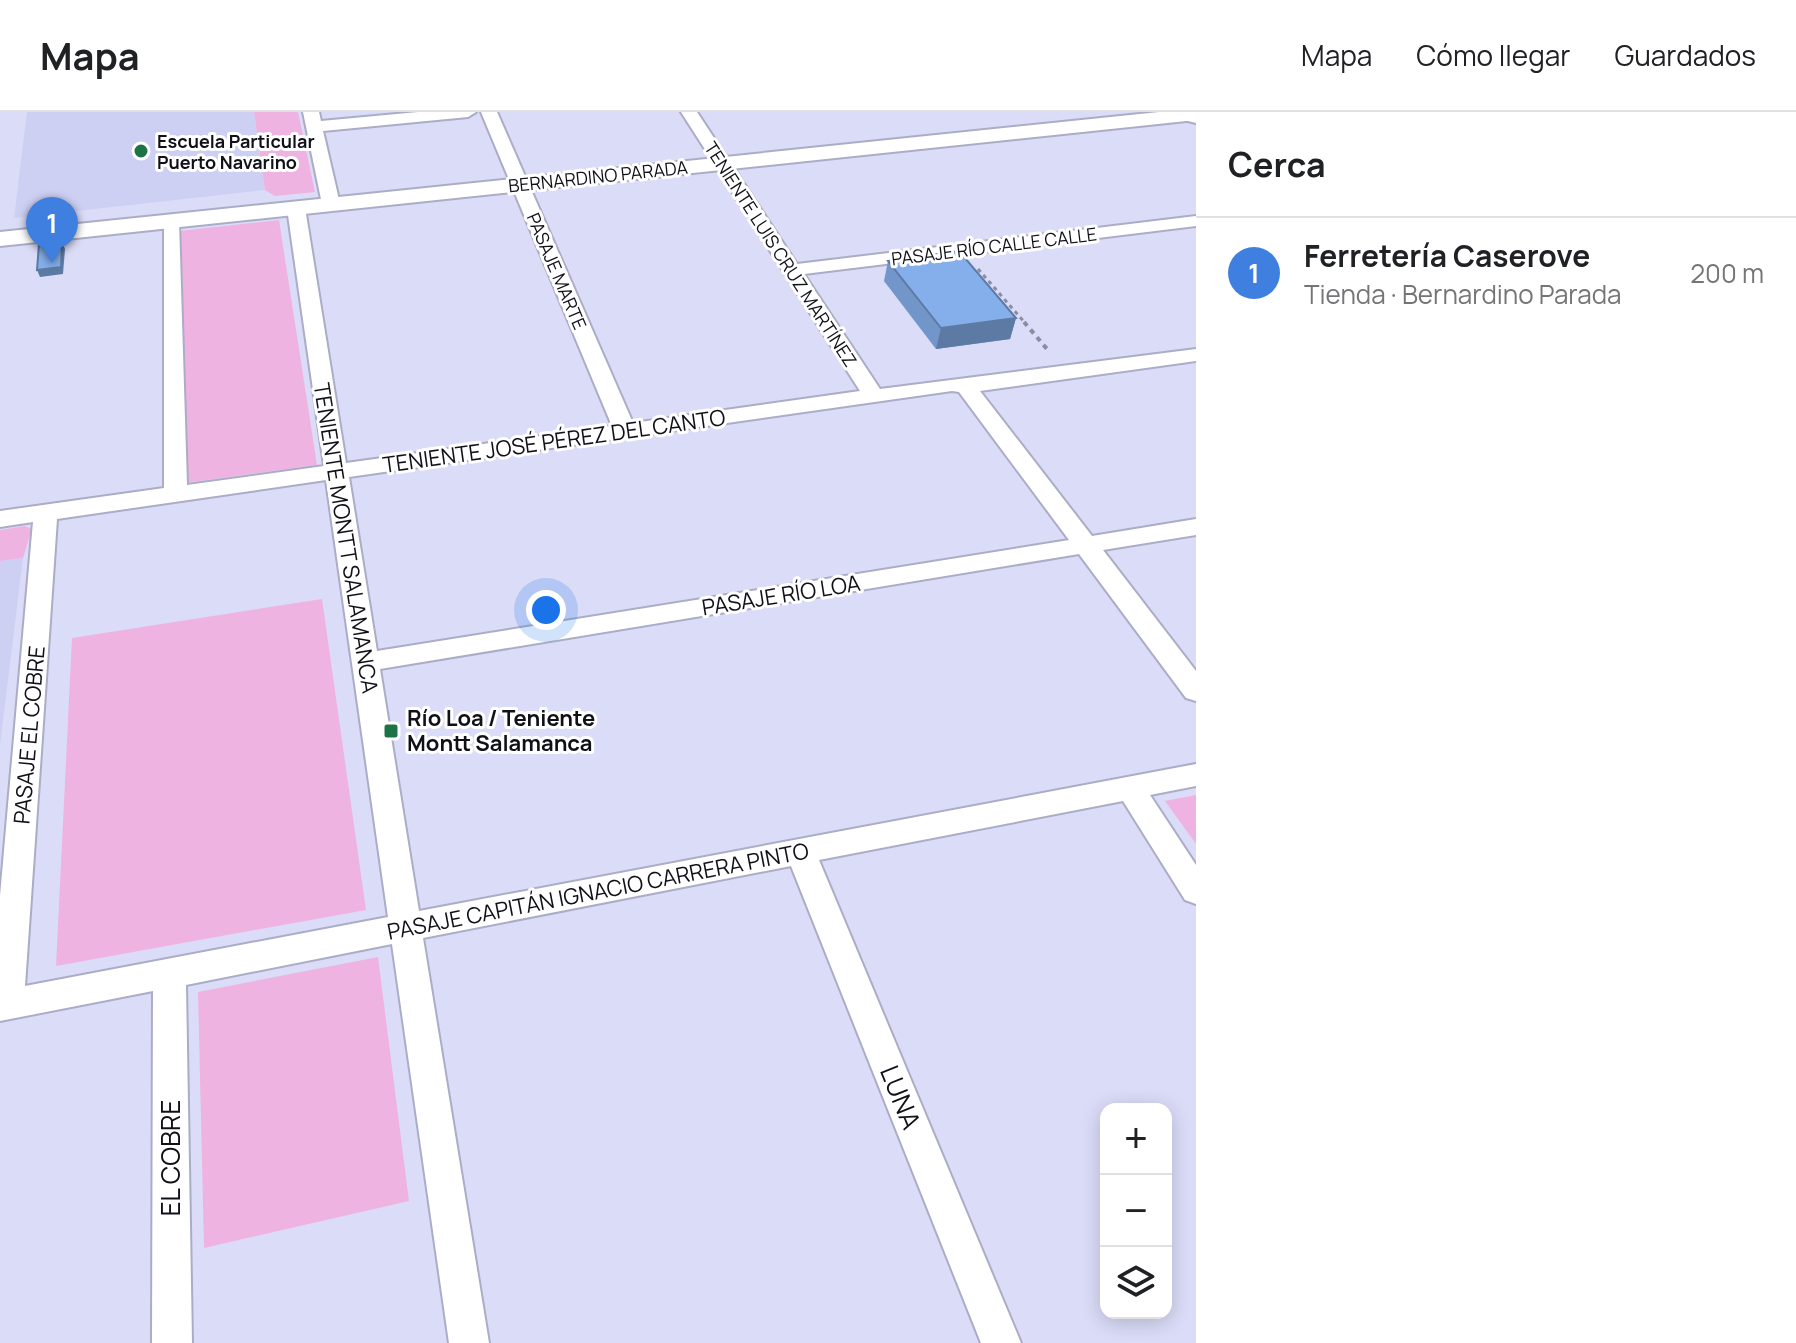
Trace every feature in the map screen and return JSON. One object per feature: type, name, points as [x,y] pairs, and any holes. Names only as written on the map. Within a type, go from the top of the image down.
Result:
[{"type":"street","points":[[331,204],[312,120],[468,112]]},
{"type":"street","name":"PASAJE MARTE","points":[[489,112],[625,431]]},
{"type":"street","name":"TENIENTE LUIS CRUZ MARTÍNEZ","points":[[689,112],[874,396]]},
{"type":"street","name":"BERNARDINO PARADA","points":[[0,239],[1194,114]]},
{"type":"street","name":"TENIENTE MONTT SALAMANCA","points":[[296,208],[469,1343]]},
{"type":"street","points":[[170,221],[176,494]]},
{"type":"street","name":"PASAJE RÍO CALLE CALLE","points":[[792,270],[1196,221]]},
{"type":"street","name":"TENIENTE JOSÉ PÉREZ DEL CANTO","points":[[0,519],[952,385],[966,387],[1196,355]]},
{"type":"street","points":[[966,387],[1196,691]]},
{"type":"street","name":"PASAJE EL COBRE","points":[[4,1006],[46,512]]},
{"type":"street","name":"PASAJE RÍO LOA","points":[[365,662],[1196,527]]},
{"type":"street","name":"PASAJE CAPITÁN IGNACIO CARRERA PINTO","points":[[4,1006],[1196,775]]},
{"type":"street","points":[[1130,788],[1196,891]]},
{"type":"street","name":"LUNA","points":[[800,851],[1001,1343]]},
{"type":"street","name":"EL COBRE","points":[[169,973],[172,1343]]},
{"type":"path","points":[[962,250],[1067,373]]},
{"type":"shaded area","name":"Escuela Particular Puerto Navarino","points":[[27,112],[254,112],[265,190],[14,218]]},
{"type":"shaded area","points":[[254,112],[298,112],[315,192],[275,196],[265,190]]},
{"type":"shaded area","points":[[279,220],[317,465],[185,483],[179,231]]},
{"type":"shaded area","points":[[25,526],[32,529],[23,558],[0,561],[0,530]]},
{"type":"shaded area","points":[[23,558],[0,745],[0,561]]},
{"type":"shaded area","points":[[322,599],[366,910],[56,966],[72,638]]},
{"type":"shaded area","points":[[1196,795],[1196,844],[1165,801]]},
{"type":"shaded area","points":[[378,957],[409,1201],[204,1248],[198,992]]},
{"type":"building","points":[[62,242],[61,267],[37,270],[39,244]]},
{"type":"building","points":[[959,251],[1016,318],[941,328],[888,261]]},
{"type":"place","name":"Escuela Particular Puerto Navarino","points":[[141,151]]},
{"type":"place","name":"Ferretería Caserove","points":[[52,263]]},
{"type":"place","name":"Río Loa / Teniente Montt Salamanca","points":[[391,731]]}]
